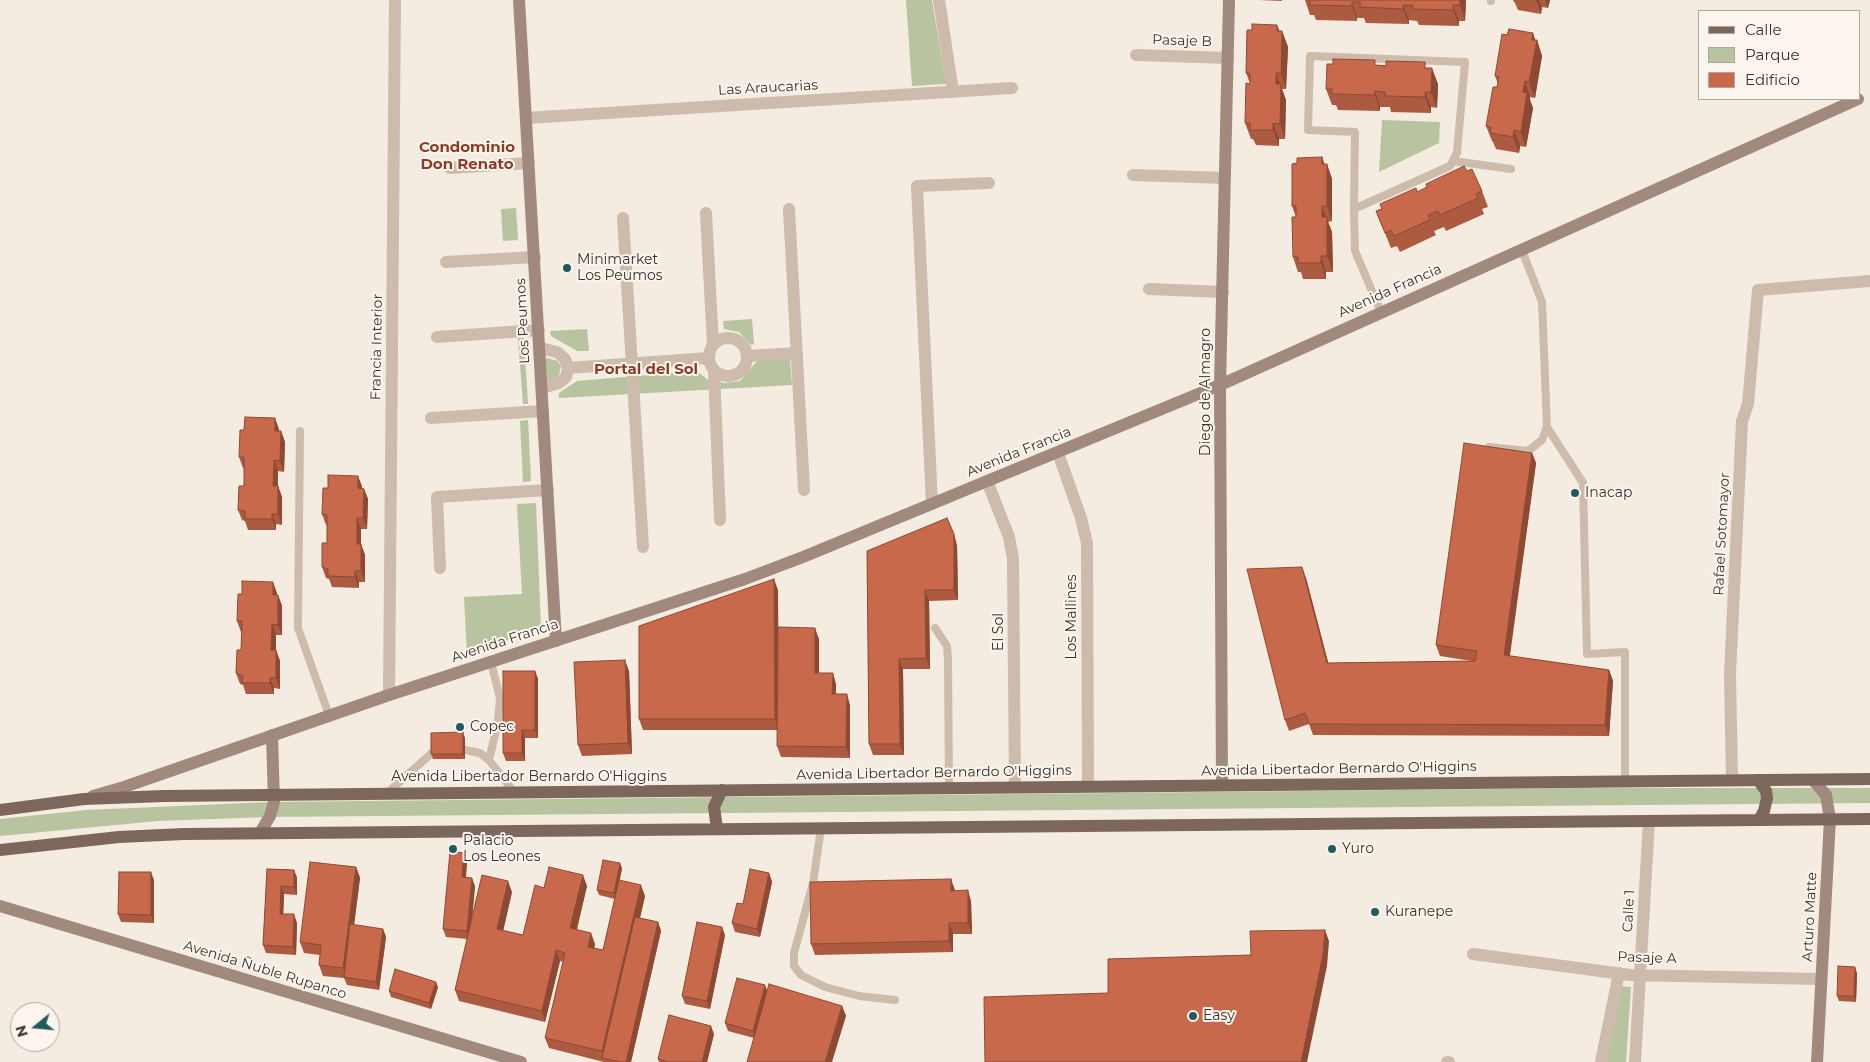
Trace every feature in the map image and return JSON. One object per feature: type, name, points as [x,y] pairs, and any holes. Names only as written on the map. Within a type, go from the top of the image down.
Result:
[{"type":"main road","name":"Avenida Libertador Bernardo O'Higgins","points":[[0,810],[84,799],[275,794],[1870,779]]},
{"type":"main road","points":[[1758,780],[1766,791],[1767,798],[1764,811],[1758,820]]},
{"type":"main road","points":[[717,829],[714,807],[722,790]]},
{"type":"main road","points":[[0,850],[119,837],[260,833],[1870,819]]},
{"type":"street","name":"Francia Interior","points":[[389,695],[395,0]]},
{"type":"street","name":"Los Peumos","points":[[519,0],[556,640]]},
{"type":"street","points":[[939,0],[953,92]]},
{"type":"street","name":"Diego de Almagro","points":[[1222,785],[1220,385],[1229,0]]},
{"type":"street","name":"Pasaje B","points":[[1136,55],[1228,58]]},
{"type":"street","name":"Las Araucarias","points":[[526,118],[1012,88]]},
{"type":"street","name":"Avenida Francia","points":[[84,799],[124,787],[389,695],[745,579],[987,482],[1220,385],[1521,248],[1856,100]]},
{"type":"street","points":[[450,168],[529,163]]},
{"type":"street","points":[[1133,175],[1225,178]]},
{"type":"street","points":[[932,504],[917,186],[989,183]]},
{"type":"street","points":[[789,209],[804,490]]},
{"type":"street","points":[[706,213],[720,520]]},
{"type":"street","points":[[623,218],[643,547]]},
{"type":"street","points":[[446,262],[535,257]]},
{"type":"street","name":"Rafael Sotomayor","points":[[1732,780],[1730,674],[1742,421],[1748,404],[1758,290],[1870,281]]},
{"type":"street","points":[[1149,289],[1222,292]]},
{"type":"street","points":[[437,337],[539,330]]},
{"type":"street","points":[[568,368],[632,363],[711,352],[722,339],[734,338],[744,345],[748,356],[745,368],[736,375],[724,376],[714,370]]},
{"type":"street","points":[[540,348],[557,352],[565,359],[568,368],[566,377],[559,383],[542,388]]},
{"type":"street","points":[[748,356],[797,353]]},
{"type":"street","points":[[431,418],[543,411]]},
{"type":"street","name":"Los Mallines","points":[[1058,453],[1082,518],[1087,543],[1088,786]]},
{"type":"street","name":"El Sol","points":[[987,482],[1009,537],[1013,559],[1015,787]]},
{"type":"street","points":[[440,568],[437,497],[548,490]]},
{"type":"street","points":[[260,833],[270,816],[275,794],[272,735]]},
{"type":"street","name":"Arturo Matte","points":[[1813,780],[1826,795],[1830,819],[1817,1062]]},
{"type":"street","name":"Calle 1","points":[[1635,1062],[1649,821]]},
{"type":"street","name":"Avenida Ñuble Rupanco","points":[[0,906],[521,1062]]},
{"type":"street","name":"Pasaje A","points":[[1473,954],[1619,973],[1821,979]]},
{"type":"street","points":[[1601,1062],[1619,973]]},
{"type":"lane","points":[[1354,209],[1450,166],[1458,153],[1465,62],[1310,56],[1308,130],[1355,132],[1354,209],[1355,251],[1381,312]]},
{"type":"lane","points":[[1453,161],[1510,169]]},
{"type":"lane","points":[[1486,446],[1528,451],[1542,440],[1546,428],[1542,302],[1521,248]]},
{"type":"lane","points":[[1546,428],[1583,483],[1587,654],[1626,652],[1625,781]]},
{"type":"lane","points":[[300,431],[298,628],[329,715]]},
{"type":"lane","points":[[935,628],[946,646],[948,661],[950,788]]},
{"type":"lane","points":[[489,760],[498,722],[500,698],[491,662]]},
{"type":"lane","points":[[465,750],[480,753],[489,760],[514,792]]},
{"type":"lane","points":[[387,793],[433,752]]},
{"type":"lane","points":[[821,828],[813,883],[794,953],[794,966],[801,975],[825,987],[859,996],[896,1000]]},
{"type":"lane","points":[[813,883],[823,883]]},
{"type":"green space","points":[[906,0],[932,0],[946,84],[912,86]]},
{"type":"green space","points":[[1382,120],[1440,122],[1439,143],[1379,172]]},
{"type":"green space","points":[[516,208],[518,240],[503,241],[501,209]]},
{"type":"green space","points":[[752,319],[754,344],[751,345],[739,332],[724,329],[723,321]]},
{"type":"green space","points":[[587,329],[589,351],[577,351],[551,336],[550,331]]},
{"type":"green space","points":[[518,338],[524,338],[528,404],[523,404]]},
{"type":"green space","points":[[547,358],[558,361],[561,367],[558,378],[547,380],[539,366]]},
{"type":"green space","points":[[790,359],[792,385],[559,398],[559,393],[577,381],[697,371],[708,380],[724,383],[740,381],[757,361]]},
{"type":"green space","points":[[528,420],[531,481],[523,482],[520,421]]},
{"type":"green space","points":[[536,503],[541,628],[467,655],[464,597],[522,594],[517,504]]},
{"type":"green space","points":[[1582,788],[1870,788],[1870,803],[267,817],[158,821],[0,836],[0,819],[86,810],[270,802]]},
{"type":"green space","points":[[1620,986],[1631,987],[1626,1062],[1606,1062]]},
{"type":"building","points":[[1310,0],[1460,0],[1460,5],[1453,5],[1453,10],[1413,9],[1413,5],[1403,5],[1403,9],[1360,7],[1360,2],[1352,2],[1352,6],[1310,5]]},
{"type":"building","points":[[1252,24],[1277,25],[1277,31],[1282,31],[1281,73],[1276,73],[1276,84],[1281,84],[1280,124],[1273,123],[1273,130],[1250,130],[1250,123],[1245,123],[1246,83],[1250,84],[1250,73],[1246,73],[1247,30],[1252,30]]},
{"type":"building","points":[[1509,29],[1533,33],[1532,40],[1537,40],[1529,82],[1525,81],[1523,92],[1527,93],[1521,132],[1514,130],[1513,137],[1490,133],[1491,127],[1486,126],[1493,87],[1497,87],[1499,77],[1495,76],[1502,34],[1507,35]]},
{"type":"building","points":[[1333,59],[1375,60],[1375,65],[1386,66],[1386,61],[1425,62],[1425,68],[1432,68],[1431,92],[1425,92],[1425,97],[1385,96],[1385,92],[1375,91],[1375,95],[1332,94],[1332,89],[1326,89],[1327,64],[1333,64]]},
{"type":"building","points":[[1322,157],[1322,164],[1327,164],[1327,206],[1322,206],[1322,217],[1327,217],[1327,256],[1321,256],[1321,263],[1298,263],[1298,257],[1293,257],[1292,217],[1296,217],[1296,206],[1292,206],[1292,164],[1297,163],[1297,158]]},
{"type":"building","points":[[1464,166],[1467,171],[1472,169],[1482,191],[1476,194],[1478,198],[1440,215],[1438,211],[1428,215],[1430,220],[1394,236],[1391,230],[1385,233],[1376,211],[1382,209],[1380,204],[1416,188],[1417,192],[1427,187],[1426,184]]},
{"type":"building","points":[[245,417],[275,418],[275,431],[281,431],[280,461],[274,460],[273,486],[278,486],[278,514],[272,514],[272,519],[245,519],[245,511],[238,510],[239,486],[244,486],[244,457],[239,457],[240,430],[244,430]]},
{"type":"building","points":[[1464,443],[1532,453],[1504,655],[1609,670],[1605,725],[1309,724],[1305,713],[1285,720],[1247,569],[1302,567],[1327,663],[1475,661],[1477,651],[1436,645]]},
{"type":"building","points":[[328,475],[358,476],[358,488],[364,489],[363,518],[357,518],[357,544],[361,544],[361,571],[355,571],[355,577],[328,576],[328,569],[322,567],[322,543],[327,543],[327,515],[322,514],[323,488],[328,488]]},
{"type":"building","points":[[947,518],[954,534],[954,590],[925,590],[926,658],[899,659],[900,744],[869,744],[867,551]]},
{"type":"building","points":[[774,579],[775,719],[639,719],[639,626]]},
{"type":"building","points":[[242,581],[273,582],[273,595],[278,595],[278,625],[272,624],[271,650],[276,650],[276,678],[270,678],[270,683],[242,683],[243,676],[236,673],[237,650],[241,650],[242,621],[237,621],[238,594],[242,594]]},
{"type":"building","points":[[778,627],[815,628],[815,673],[833,673],[832,694],[847,694],[846,747],[777,746]]},
{"type":"building","points":[[625,660],[628,743],[578,745],[574,662]]},
{"type":"building","points":[[503,671],[535,671],[535,730],[522,730],[522,753],[503,753]]},
{"type":"building","points":[[463,732],[463,754],[431,754],[431,733]]},
{"type":"building","points":[[450,851],[464,853],[462,877],[472,878],[467,931],[443,929]]},
{"type":"building","points":[[603,860],[620,863],[614,893],[597,890]]},
{"type":"building","points":[[310,862],[356,867],[343,968],[319,965],[321,945],[300,942]]},
{"type":"building","points":[[549,867],[583,875],[570,928],[591,933],[588,947],[603,950],[619,880],[641,885],[602,1051],[545,1038],[565,953],[556,950],[542,1011],[455,990],[482,875],[508,881],[497,929],[523,935],[535,885],[544,888]]},
{"type":"building","points":[[267,869],[294,870],[294,887],[281,886],[280,914],[294,914],[293,947],[263,945]]},
{"type":"building","points":[[750,869],[769,873],[757,929],[732,923],[737,903],[743,904]]},
{"type":"building","points":[[119,872],[151,872],[151,915],[118,914]]},
{"type":"building","points":[[951,879],[951,891],[968,890],[968,923],[949,923],[949,941],[811,944],[810,882]]},
{"type":"building","points":[[635,917],[658,922],[626,1062],[620,1062],[602,1058]]},
{"type":"building","points":[[697,922],[722,927],[707,1001],[682,996]]},
{"type":"building","points":[[350,924],[383,929],[376,982],[344,977]]},
{"type":"building","points":[[1325,930],[1323,955],[1301,1062],[985,1062],[984,997],[1108,993],[1108,959],[1251,955],[1250,931]]},
{"type":"building","points":[[1838,966],[1855,967],[1854,996],[1837,996]]},
{"type":"building","points":[[395,969],[436,982],[429,1003],[389,991]]},
{"type":"building","points":[[737,978],[765,985],[753,1031],[725,1023]]},
{"type":"building","points":[[769,984],[842,1006],[825,1062],[747,1062]]},
{"type":"building","points":[[669,1015],[711,1026],[702,1062],[668,1062],[658,1059]]},
{"type":"place","name":"Minimarket Los Peumos","points":[[567,268]]},
{"type":"place","name":"Inacap","points":[[1575,493]]},
{"type":"place","name":"Copec","points":[[460,727]]},
{"type":"place","name":"Palacio Los Leones","points":[[453,849]]},
{"type":"place","name":"Yuro","points":[[1332,849]]},
{"type":"place","name":"Kuranepe","points":[[1375,912]]},
{"type":"place","name":"Easy","points":[[1193,1016]]},
{"type":"district","name":"Condominio Don Renato","points":[[467,156]]},
{"type":"district","name":"Portal del Sol","points":[[646,370]]}]
